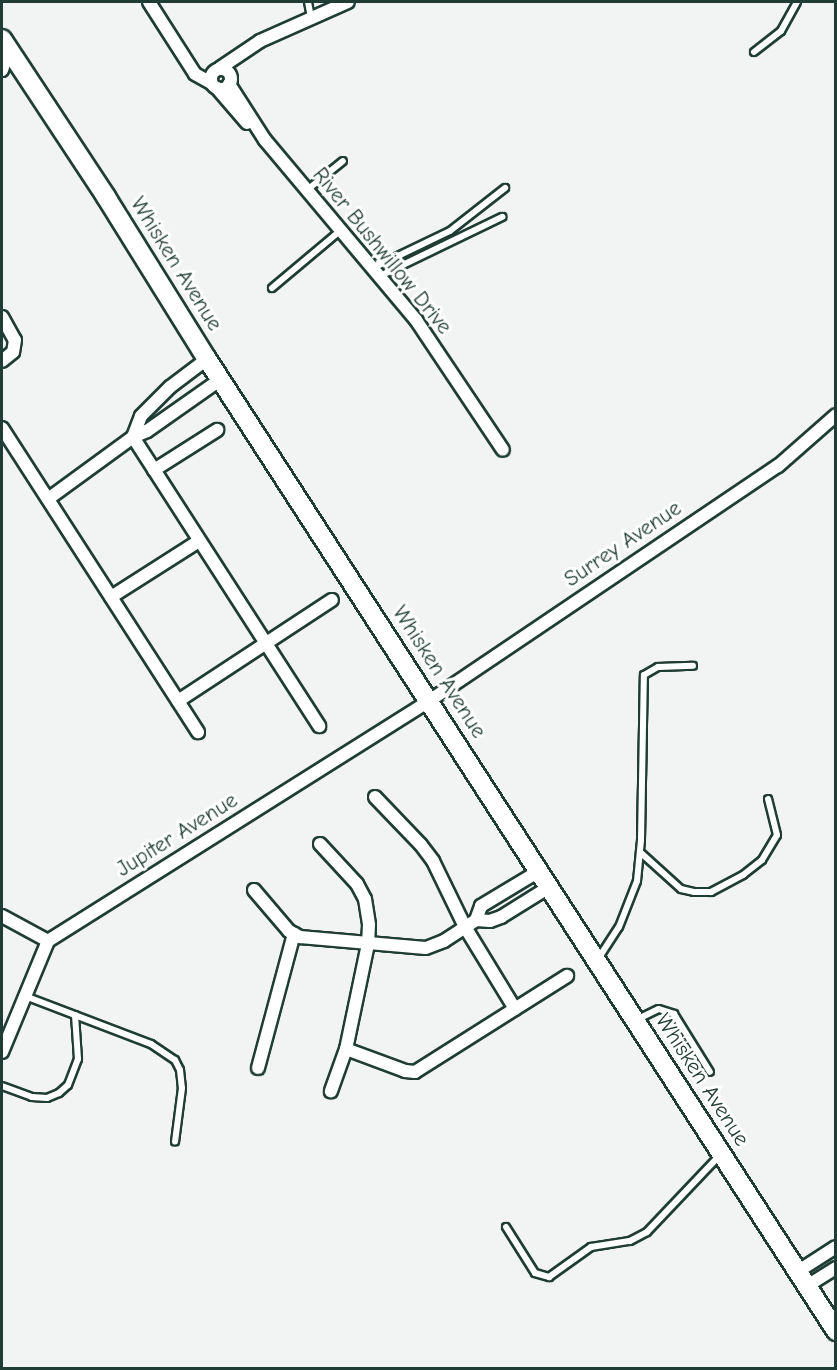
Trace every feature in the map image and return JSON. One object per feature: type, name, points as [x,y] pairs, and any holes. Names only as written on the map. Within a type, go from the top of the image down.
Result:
[{"type":"street","points":[[149,2],[187,63],[221,78],[244,50],[348,2]]},
{"type":"street","points":[[2,70],[5,45]]},
{"type":"street","name":"Whisken Avenue","points":[[5,45],[102,190],[220,380],[836,1331]]},
{"type":"street","name":"River Bushwillow Drive","points":[[221,78],[229,104],[265,140],[416,320],[503,450]]},
{"type":"street","points":[[2,317],[15,340],[13,352],[2,361]]},
{"type":"street","points":[[133,437],[141,416],[170,387],[207,359]]},
{"type":"street","points":[[48,499],[133,437],[147,431],[220,380]]},
{"type":"street","name":"Surrey Avenue","points":[[429,701],[778,466],[836,415]]},
{"type":"street","points":[[2,428],[198,732]]},
{"type":"street","points":[[153,470],[218,430]]},
{"type":"street","points":[[133,437],[319,726]]},
{"type":"street","points":[[111,597],[199,541]]},
{"type":"street","points":[[178,701],[332,600]]},
{"type":"street","name":"Jupiter Avenue","points":[[48,941],[429,701]]},
{"type":"street","points":[[375,797],[433,861],[470,924],[515,1009]]},
{"type":"street","points":[[320,844],[357,884],[365,899],[368,944],[346,1049],[332,1091]]},
{"type":"street","points":[[470,924],[480,906],[538,871]]},
{"type":"street","points":[[254,890],[277,919],[300,937],[426,948],[444,941],[470,924],[490,921],[549,887]]},
{"type":"street","points":[[509,888],[518,906]]},
{"type":"street","points":[[2,916],[48,941],[2,1052]]},
{"type":"street","points":[[258,1068],[294,934]]},
{"type":"street","points":[[346,1049],[405,1071],[415,1072],[567,976]]},
{"type":"street","points":[[802,1279],[836,1247]]},
{"type":"street","points":[[802,1279],[836,1268]]},
{"type":"lane","points":[[308,2],[311,18]]},
{"type":"lane","points":[[754,52],[781,31],[797,2]]},
{"type":"lane","points":[[306,190],[343,161]]},
{"type":"lane","points":[[377,272],[450,231],[505,188]]},
{"type":"lane","points":[[377,272],[502,217]]},
{"type":"lane","points":[[272,288],[340,231]]},
{"type":"lane","points":[[596,962],[619,927],[630,904],[637,881],[640,852],[642,681],[649,670],[658,667],[693,666]]},
{"type":"lane","points":[[640,852],[681,889],[711,892],[743,875],[762,860],[777,835],[768,799]]},
{"type":"lane","points":[[24,996],[151,1044],[175,1060],[180,1070],[182,1088],[175,1142]]},
{"type":"lane","points":[[635,1020],[659,1009],[674,1014],[710,1072]]},
{"type":"lane","points":[[2,1086],[32,1097],[47,1098],[59,1093],[68,1085],[78,1059],[75,1015]]},
{"type":"lane","points":[[506,1227],[517,1249],[535,1273],[549,1277],[591,1247],[630,1241],[647,1232],[721,1154]]}]
